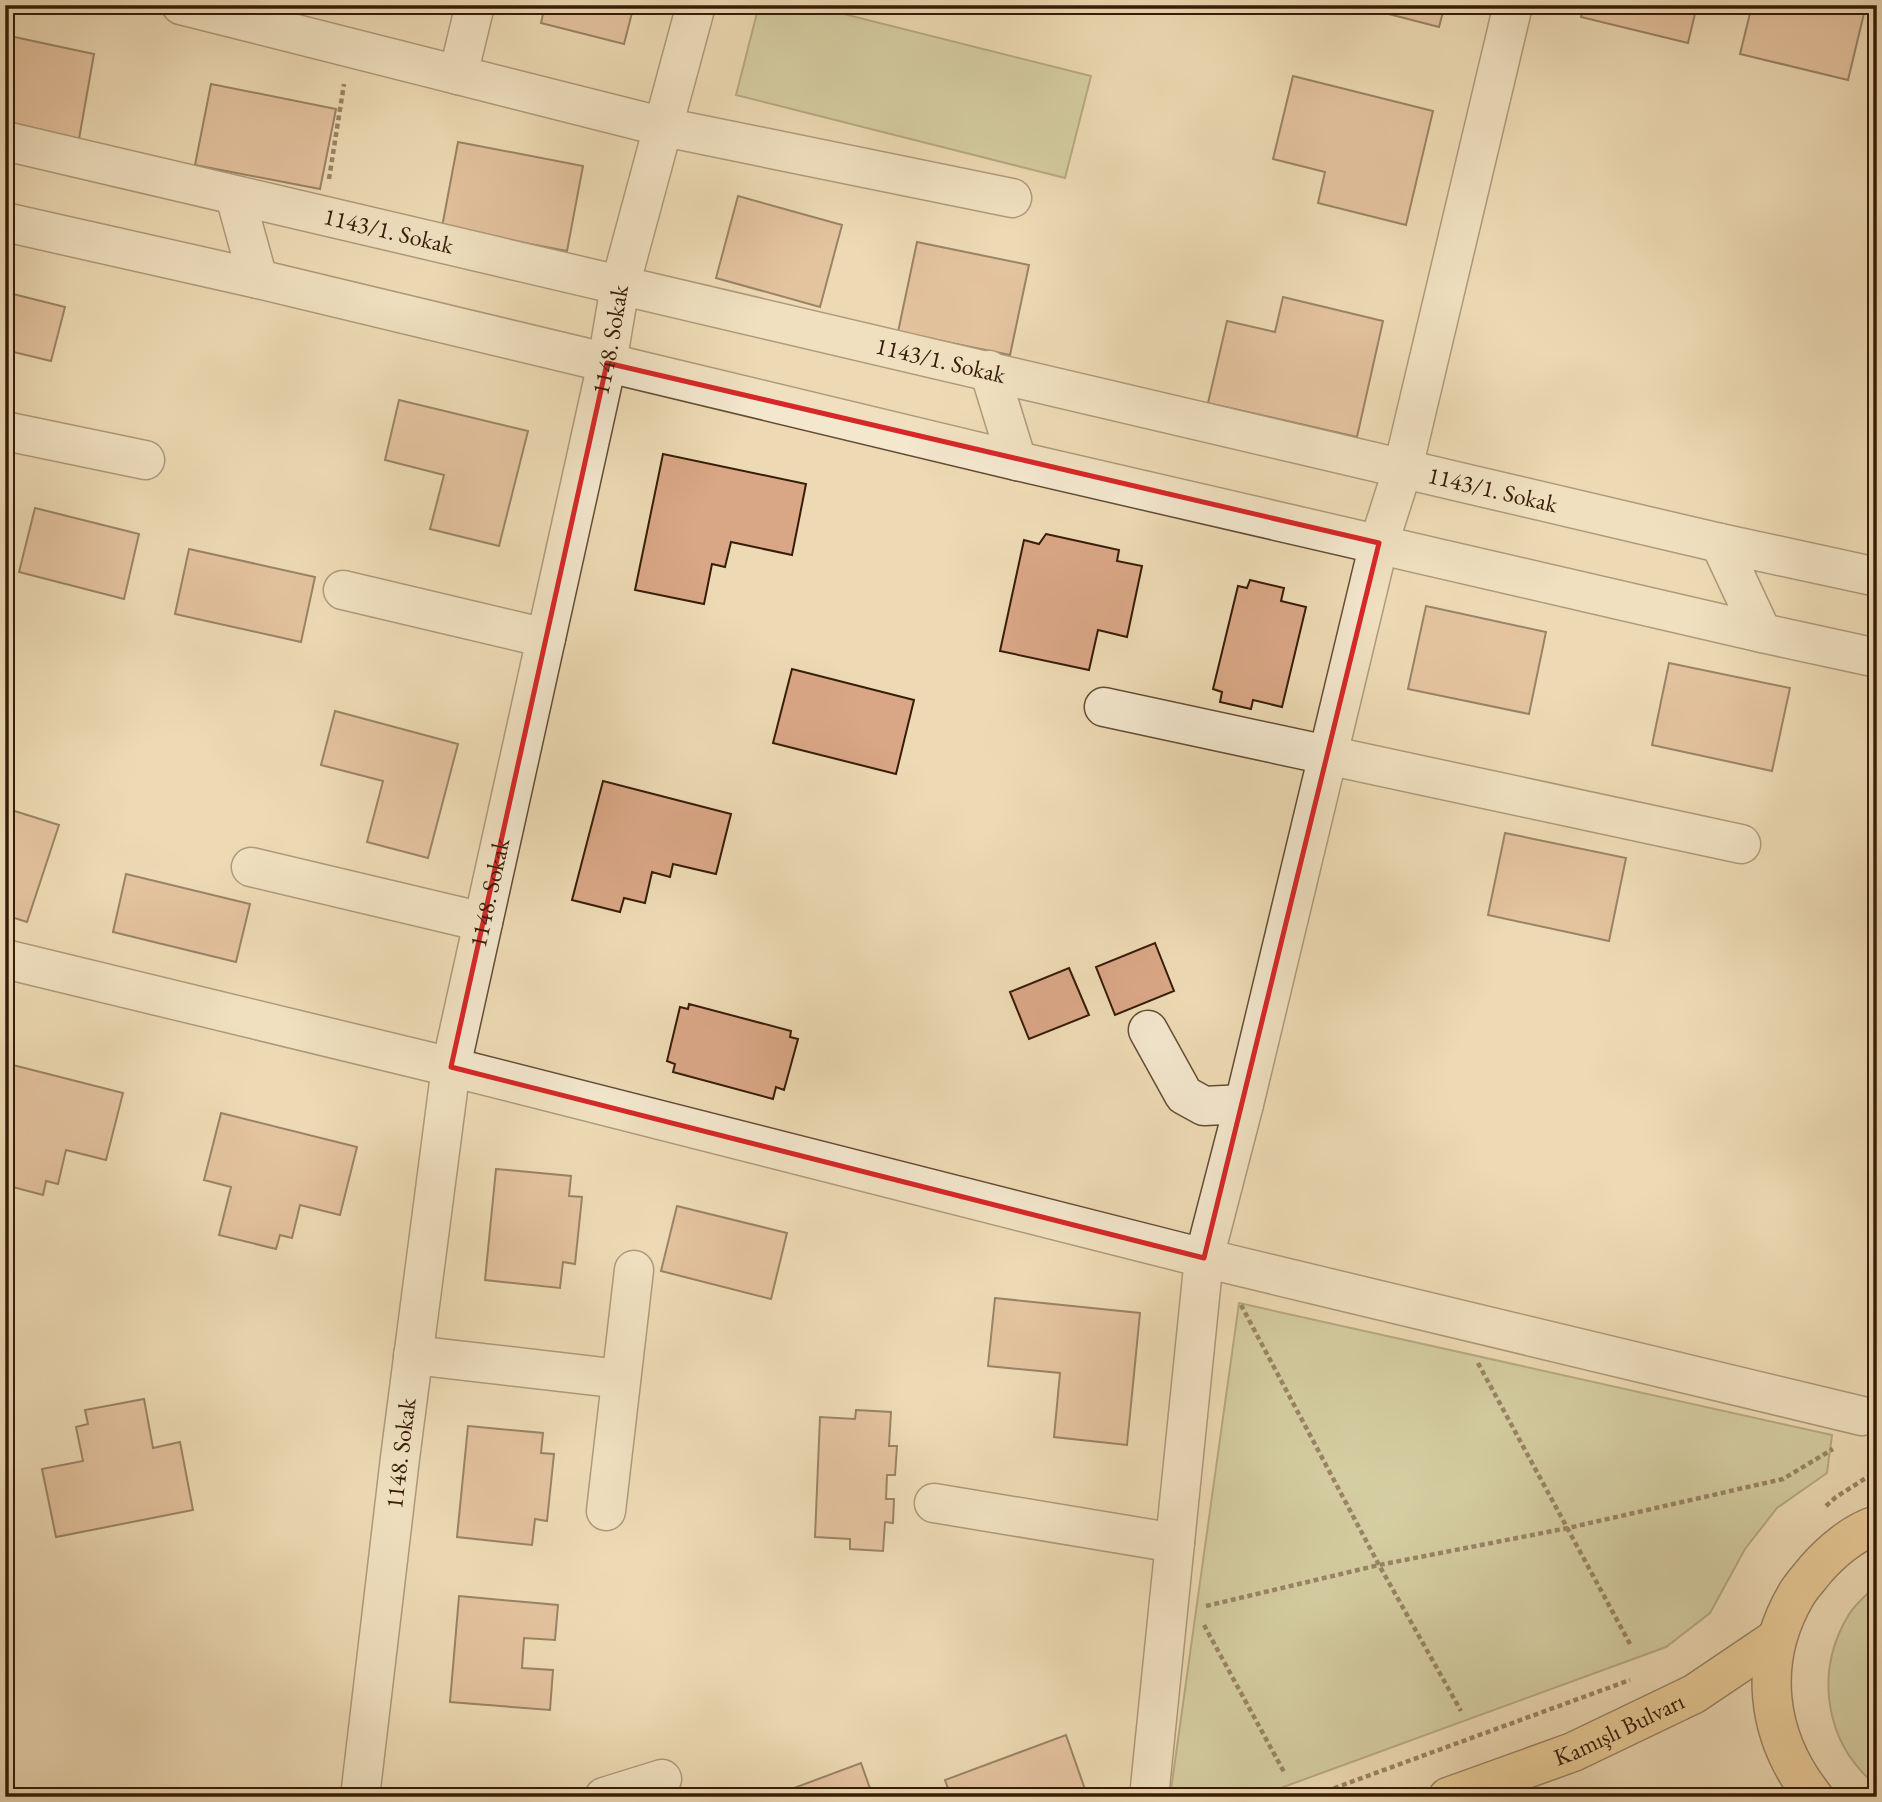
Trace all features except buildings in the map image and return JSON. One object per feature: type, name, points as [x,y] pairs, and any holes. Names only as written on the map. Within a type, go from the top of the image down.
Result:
[{"type":"highway","points":[[1814,1797],[1796,1774],[1777,1731],[1771,1684],[1777,1638],[1796,1594],[1828,1555],[1877,1525]]},
{"type":"highway","name":"Kamışlı Bulvarı","points":[[1448,1797],[1573,1752],[1694,1694],[1777,1638]]},
{"type":"street","points":[[181,5],[664,127],[1012,198]]},
{"type":"street","points":[[458,75],[475,5]]},
{"type":"street","name":"1148. Sokak","points":[[360,1797],[451,1067],[607,363],[620,286],[696,5]]},
{"type":"street","points":[[1149,1797],[1182,1611],[1175,1543],[1204,1258],[1244,1104],[1379,543],[1403,468],[1513,5]]},
{"type":"street","name":"1143/1. Sokak","points":[[5,141],[1877,578]]},
{"type":"street","points":[[235,196],[258,279]]},
{"type":"street","points":[[5,222],[258,279],[1762,634],[1877,658]]},
{"type":"street","points":[[989,370],[1017,460]]},
{"type":"street","points":[[5,431],[145,460]]},
{"type":"street","points":[[1720,543],[1762,634]]},
{"type":"street","points":[[344,590],[546,638]]},
{"type":"street","points":[[1104,707],[1741,844]]},
{"type":"street","points":[[251,867],[484,922]]},
{"type":"street","points":[[5,959],[451,1067],[1204,1258],[1862,1416]]},
{"type":"street","points":[[1148,1030],[1184,1095],[1204,1106],[1244,1104]]},
{"type":"street","points":[[606,1511],[634,1270]]},
{"type":"street","points":[[413,1355],[621,1379]]},
{"type":"street","points":[[934,1503],[1175,1543]]},
{"type":"street","points":[[604,1797],[662,1779]]},
{"type":"path","points":[[417,5],[424,5]]},
{"type":"path","points":[[323,217],[350,48]]},
{"type":"path","points":[[1239,1303],[1379,1565],[1461,1711]]},
{"type":"path","points":[[1452,1316],[1630,1644]]},
{"type":"path","points":[[1284,1772],[1182,1611],[1379,1565],[1568,1528],[1783,1479],[1849,1439],[1862,1416]]},
{"type":"path","points":[[1818,1514],[1836,1497],[1877,1471]]},
{"type":"path","points":[[1310,1797],[1641,1675]]},
{"type":"highlighted area","points":[[607,363],[1379,543],[1204,1258],[451,1067]]},
{"type":"green space","points":[[759,5],[808,5],[1091,76],[1065,178],[736,95]]},
{"type":"green space","points":[[1239,1303],[1832,1435],[1827,1473],[1777,1508],[1745,1549],[1710,1613],[1666,1647],[1256,1797],[1170,1797]]},
{"type":"green space","points":[[1877,1585],[1877,1786],[1859,1769],[1836,1729],[1830,1707],[1829,1684],[1837,1638],[1857,1604]]}]
